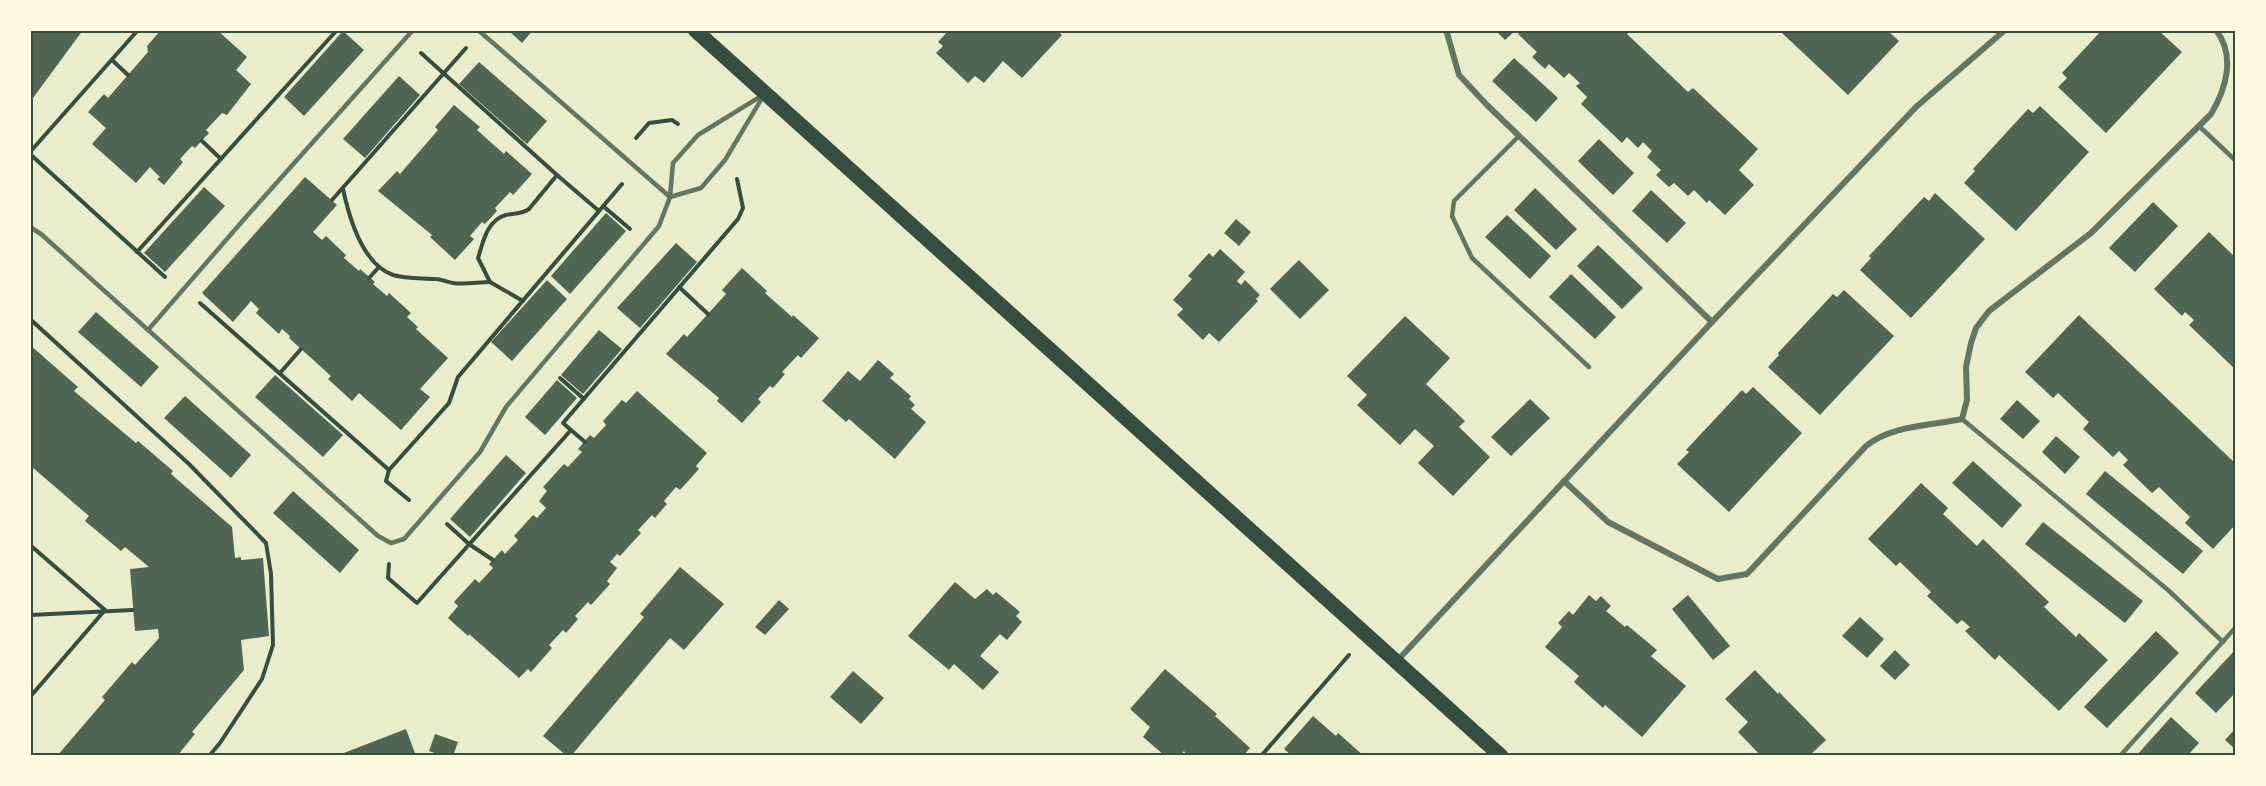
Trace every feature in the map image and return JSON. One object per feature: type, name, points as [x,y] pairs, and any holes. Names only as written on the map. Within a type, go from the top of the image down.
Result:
[{"type":"main road","points":[[695,30],[1501,756]]},
{"type":"street","points":[[1448,30],[1459,75],[1712,322]]},
{"type":"street","points":[[1396,661],[1916,107],[2005,30]]},
{"type":"street","points":[[1564,482],[1608,522],[1718,579],[1747,574],[1866,446],[1878,436],[1962,419],[1966,400],[1966,367],[1971,343],[1976,328],[1989,311],[2091,233],[2199,126],[2216,106],[2227,78],[2228,57],[2221,36],[2216,30]]},
{"type":"lane","points":[[148,330],[413,30]]},
{"type":"lane","points":[[479,31],[670,197]]},
{"type":"lane","points":[[30,227],[41,234],[371,530],[391,543],[404,539],[480,452],[506,407],[659,226],[670,197],[673,163],[698,135],[765,93]]},
{"type":"lane","points":[[670,197],[701,188],[725,160],[765,93]]},
{"type":"lane","points":[[2199,126],[2236,161]]},
{"type":"lane","points":[[1519,136],[1454,201],[1452,216],[1462,241],[1480,267],[1588,367]]},
{"type":"lane","points":[[1962,419],[2168,590],[2223,642]]},
{"type":"lane","points":[[2120,756],[2236,627]]},
{"type":"path","points":[[138,30],[30,153],[137,252],[223,323],[389,470]]},
{"type":"path","points":[[137,252],[337,30]]},
{"type":"path","points":[[332,200],[444,74],[479,31]]},
{"type":"path","points":[[405,39],[599,211]]},
{"type":"path","points":[[112,60],[128,75]]},
{"type":"path","points":[[425,515],[387,481],[389,470],[449,403],[458,377],[636,168],[634,140],[649,123],[672,120],[698,135]]},
{"type":"path","points":[[202,141],[221,159]]},
{"type":"path","points":[[585,442],[563,423],[738,219],[744,208],[738,182],[725,160]]},
{"type":"path","points":[[490,282],[478,258],[486,233],[494,218],[523,213],[529,209],[557,175]]},
{"type":"path","points":[[343,188],[358,240],[379,267],[392,275],[408,278],[438,279],[455,283],[490,282],[523,301]]},
{"type":"path","points":[[603,206],[645,243]]},
{"type":"path","points":[[369,278],[379,267]]},
{"type":"path","points":[[679,287],[708,314]]},
{"type":"path","points":[[223,323],[228,316]]},
{"type":"path","points":[[30,319],[189,464],[266,543],[271,574],[273,645],[262,679],[220,743],[208,756]]},
{"type":"path","points":[[280,373],[302,350]]},
{"type":"path","points":[[544,364],[584,399]]},
{"type":"path","points":[[391,543],[388,578],[417,603],[571,430]]},
{"type":"path","points":[[430,509],[469,544],[493,560]]},
{"type":"path","points":[[30,545],[105,609]]},
{"type":"path","points":[[30,697],[105,609]]},
{"type":"path","points":[[30,615],[105,609],[133,610]]},
{"type":"path","points":[[1261,756],[1367,635]]},
{"type":"building","points":[[30,30],[83,30],[30,102]]},
{"type":"building","points":[[161,30],[191,30],[193,32],[195,30],[217,30],[247,57],[236,70],[251,84],[227,115],[222,113],[206,130],[209,133],[195,148],[192,146],[180,159],[183,162],[164,185],[157,179],[160,177],[150,167],[136,183],[92,144],[106,128],[88,112],[104,94],[108,98],[148,52],[147,46]]},
{"type":"building","points":[[508,30],[533,30],[522,43]]},
{"type":"building","points":[[949,30],[1057,30],[1062,35],[1022,78],[1003,61],[984,83],[975,76],[968,83],[936,53],[943,46],[938,42]]},
{"type":"building","points":[[1495,30],[1516,30],[1505,40]]},
{"type":"building","points":[[1517,30],[1631,30],[1627,34],[1688,92],[1693,88],[1758,149],[1739,170],[1754,185],[1725,215],[1709,200],[1707,203],[1694,190],[1688,196],[1674,183],[1669,187],[1656,175],[1661,170],[1647,157],[1652,151],[1643,142],[1638,148],[1627,137],[1622,143],[1581,104],[1587,97],[1576,86],[1580,83],[1569,73],[1564,78],[1549,64],[1545,69],[1532,57],[1537,52],[1518,34],[1520,32]]},
{"type":"building","points":[[1785,30],[1887,30],[1899,41],[1848,95],[1782,33]]},
{"type":"building","points":[[2102,30],[2158,30],[2182,52],[2106,133],[2058,87],[2067,78],[2062,73]]},
{"type":"building","points":[[343,31],[364,50],[304,116],[284,97]]},
{"type":"building","points":[[1514,58],[1558,98],[1536,122],[1492,81]]},
{"type":"building","points":[[479,62],[547,121],[527,144],[459,84]]},
{"type":"building","points":[[399,76],[420,95],[365,158],[343,139]]},
{"type":"building","points":[[454,105],[480,127],[477,130],[504,154],[506,151],[532,174],[513,195],[510,192],[495,208],[497,211],[485,224],[482,222],[470,236],[474,239],[455,260],[430,237],[432,235],[378,191],[397,171],[400,174],[438,130],[435,127]]},
{"type":"building","points":[[2040,106],[2089,152],[2016,231],[1964,183],[1975,171],[1973,169],[2028,109],[2033,113]]},
{"type":"building","points":[[1599,139],[1634,173],[1613,195],[1578,161]]},
{"type":"building","points":[[305,177],[337,205],[313,232],[322,240],[326,236],[346,255],[344,258],[375,282],[373,284],[387,296],[389,293],[411,313],[407,317],[418,327],[416,329],[448,358],[420,389],[430,397],[401,430],[359,393],[352,401],[328,379],[331,376],[289,338],[290,336],[282,329],[279,334],[256,313],[259,309],[251,301],[233,322],[202,293]]},
{"type":"building","points":[[204,187],[225,206],[165,272],[144,253]]},
{"type":"building","points":[[1535,188],[1577,229],[1556,250],[1514,210]]},
{"type":"building","points":[[1651,190],[1686,223],[1667,243],[1632,211]]},
{"type":"building","points":[[1935,193],[1985,239],[1911,318],[1860,270],[1871,258],[1869,256],[1924,197],[1929,201]]},
{"type":"building","points":[[2153,202],[2178,226],[2135,272],[2109,248]]},
{"type":"building","points":[[606,213],[626,231],[570,294],[551,276]]},
{"type":"building","points":[[1507,215],[1551,256],[1530,279],[1485,237]]},
{"type":"building","points":[[1236,219],[1251,232],[1239,246],[1224,233]]},
{"type":"building","points":[[2209,232],[2236,258],[2236,370],[2189,325],[2194,320],[2185,312],[2182,316],[2154,289]]},
{"type":"building","points":[[676,243],[697,262],[640,328],[617,308]]},
{"type":"building","points":[[1598,245],[1643,288],[1622,309],[1577,266]]},
{"type":"building","points":[[1220,249],[1245,272],[1237,281],[1241,285],[1245,280],[1260,295],[1256,299],[1258,301],[1219,342],[1209,333],[1203,340],[1177,315],[1183,309],[1173,300],[1192,279],[1188,276],[1209,253],[1213,257]]},
{"type":"building","points":[[1299,260],[1329,290],[1300,319],[1270,289]]},
{"type":"building","points":[[742,268],[767,291],[765,293],[819,338],[801,358],[798,355],[782,372],[785,374],[773,388],[770,386],[758,399],[761,402],[742,423],[717,401],[719,398],[666,354],[684,334],[687,337],[726,294],[722,290]]},
{"type":"building","points":[[1571,274],[1616,317],[1595,339],[1549,297]]},
{"type":"building","points":[[547,280],[567,299],[512,361],[491,342]]},
{"type":"building","points":[[1844,290],[1894,336],[1820,415],[1768,367],[1779,355],[1778,353],[1833,294],[1837,297]]},
{"type":"building","points":[[96,312],[159,367],[141,387],[78,332]]},
{"type":"building","points":[[2079,315],[2236,464],[2236,524],[2213,549],[2185,523],[2190,517],[2159,487],[2152,493],[2123,465],[2128,460],[2119,451],[2113,457],[2083,429],[2089,422],[2058,393],[2053,398],[2025,372]]},
{"type":"building","points":[[1405,316],[1450,358],[1426,384],[1465,421],[1459,427],[1490,457],[1453,496],[1418,463],[1434,446],[1415,429],[1400,445],[1357,405],[1367,395],[1347,376]]},
{"type":"building","points":[[599,330],[622,349],[583,394],[561,375]]},
{"type":"building","points":[[30,345],[78,387],[74,391],[173,471],[171,474],[232,527],[235,558],[241,557],[241,560],[263,558],[269,636],[241,640],[244,670],[192,732],[195,734],[177,756],[57,756],[105,700],[102,697],[132,662],[135,665],[159,638],[158,629],[135,631],[130,569],[149,567],[125,547],[121,551],[85,521],[89,516],[32,467],[30,469]]},
{"type":"building","points":[[878,360],[894,374],[890,378],[911,396],[909,399],[915,405],[911,409],[926,422],[895,459],[849,419],[846,422],[822,401],[848,371],[860,381]]},
{"type":"building","points":[[275,375],[343,435],[323,457],[255,397]]},
{"type":"building","points":[[557,380],[577,398],[545,435],[525,417]]},
{"type":"building","points":[[1753,387],[1802,433],[1729,512],[1677,464],[1689,452],[1686,450],[1742,390],[1746,394]]},
{"type":"building","points":[[637,391],[707,453],[696,466],[699,469],[680,490],[676,487],[664,501],[667,504],[655,518],[652,515],[638,530],[641,533],[620,556],[617,554],[610,562],[617,568],[607,581],[610,584],[591,605],[588,602],[575,616],[578,619],[566,633],[563,630],[549,645],[552,648],[531,672],[528,669],[519,678],[448,618],[458,606],[454,602],[475,579],[479,583],[493,568],[489,564],[502,550],[505,554],[518,540],[514,536],[533,515],[537,518],[546,508],[539,501],[547,491],[543,487],[564,464],[568,467],[582,452],[578,449],[590,435],[594,438],[606,425],[603,421],[622,400],[626,403]]},
{"type":"building","points":[[185,396],[251,455],[231,478],[164,418]]},
{"type":"building","points":[[1530,399],[1550,418],[1511,456],[1491,437]]},
{"type":"building","points":[[2017,400],[2040,421],[2023,439],[2000,419]]},
{"type":"building","points":[[2056,436],[2080,457],[2065,474],[2042,452]]},
{"type":"building","points":[[506,455],[526,473],[470,537],[450,519]]},
{"type":"building","points":[[1973,461],[2022,505],[2002,528],[1952,483]]},
{"type":"building","points":[[2105,471],[2203,551],[2183,574],[2086,494]]},
{"type":"building","points":[[1921,483],[1948,508],[1943,514],[1977,546],[1983,539],[2049,602],[2044,607],[2076,637],[2079,633],[2108,660],[2059,711],[1999,655],[1995,660],[1965,631],[1970,627],[1962,620],[1957,624],[1927,596],[1931,592],[1900,562],[1896,566],[1868,539]]},
{"type":"building","points":[[293,491],[359,550],[340,573],[273,513]]},
{"type":"building","points":[[2043,522],[2143,601],[2125,623],[2025,544]]},
{"type":"building","points":[[680,567],[724,604],[684,650],[670,638],[571,756],[567,756],[543,736],[644,617],[640,614]]},
{"type":"building","points":[[955,582],[975,599],[987,589],[993,595],[996,592],[1020,612],[1016,616],[1022,622],[1007,640],[1000,634],[980,656],[999,672],[983,690],[954,664],[949,670],[908,636]]},
{"type":"building","points":[[1589,595],[1596,601],[1601,596],[1611,606],[1606,611],[1657,650],[1651,656],[1686,686],[1642,737],[1605,705],[1603,708],[1574,682],[1579,676],[1545,647],[1562,627],[1558,623],[1569,611],[1573,615]]},
{"type":"building","points":[[1688,595],[1730,646],[1713,660],[1672,609]]},
{"type":"building","points":[[779,600],[789,609],[765,635],[755,627]]},
{"type":"building","points":[[1860,617],[1884,639],[1867,658],[1842,636]]},
{"type":"building","points":[[2156,631],[2179,653],[2107,728],[2084,707]]},
{"type":"building","points":[[2236,649],[2236,692],[2216,713],[2195,693]]},
{"type":"building","points":[[1895,650],[1910,665],[1895,680],[1880,666]]},
{"type":"building","points":[[1165,669],[1217,714],[1215,716],[1250,748],[1243,756],[1187,756],[1184,751],[1180,756],[1165,756],[1143,737],[1150,727],[1130,709]]},
{"type":"building","points":[[1755,670],[1826,740],[1809,756],[1761,756],[1738,732],[1748,722],[1725,699]]},
{"type":"building","points":[[853,671],[884,698],[861,724],[830,697]]},
{"type":"building","points":[[1313,716],[1336,736],[1338,733],[1364,756],[1292,756],[1284,749]]},
{"type":"building","points":[[2171,717],[2199,743],[2187,756],[2136,756]]},
{"type":"building","points":[[2236,728],[2236,750],[2225,740]]},
{"type":"building","points":[[406,729],[416,756],[336,756]]},
{"type":"building","points":[[435,734],[458,742],[453,756],[443,756],[429,751]]}]
